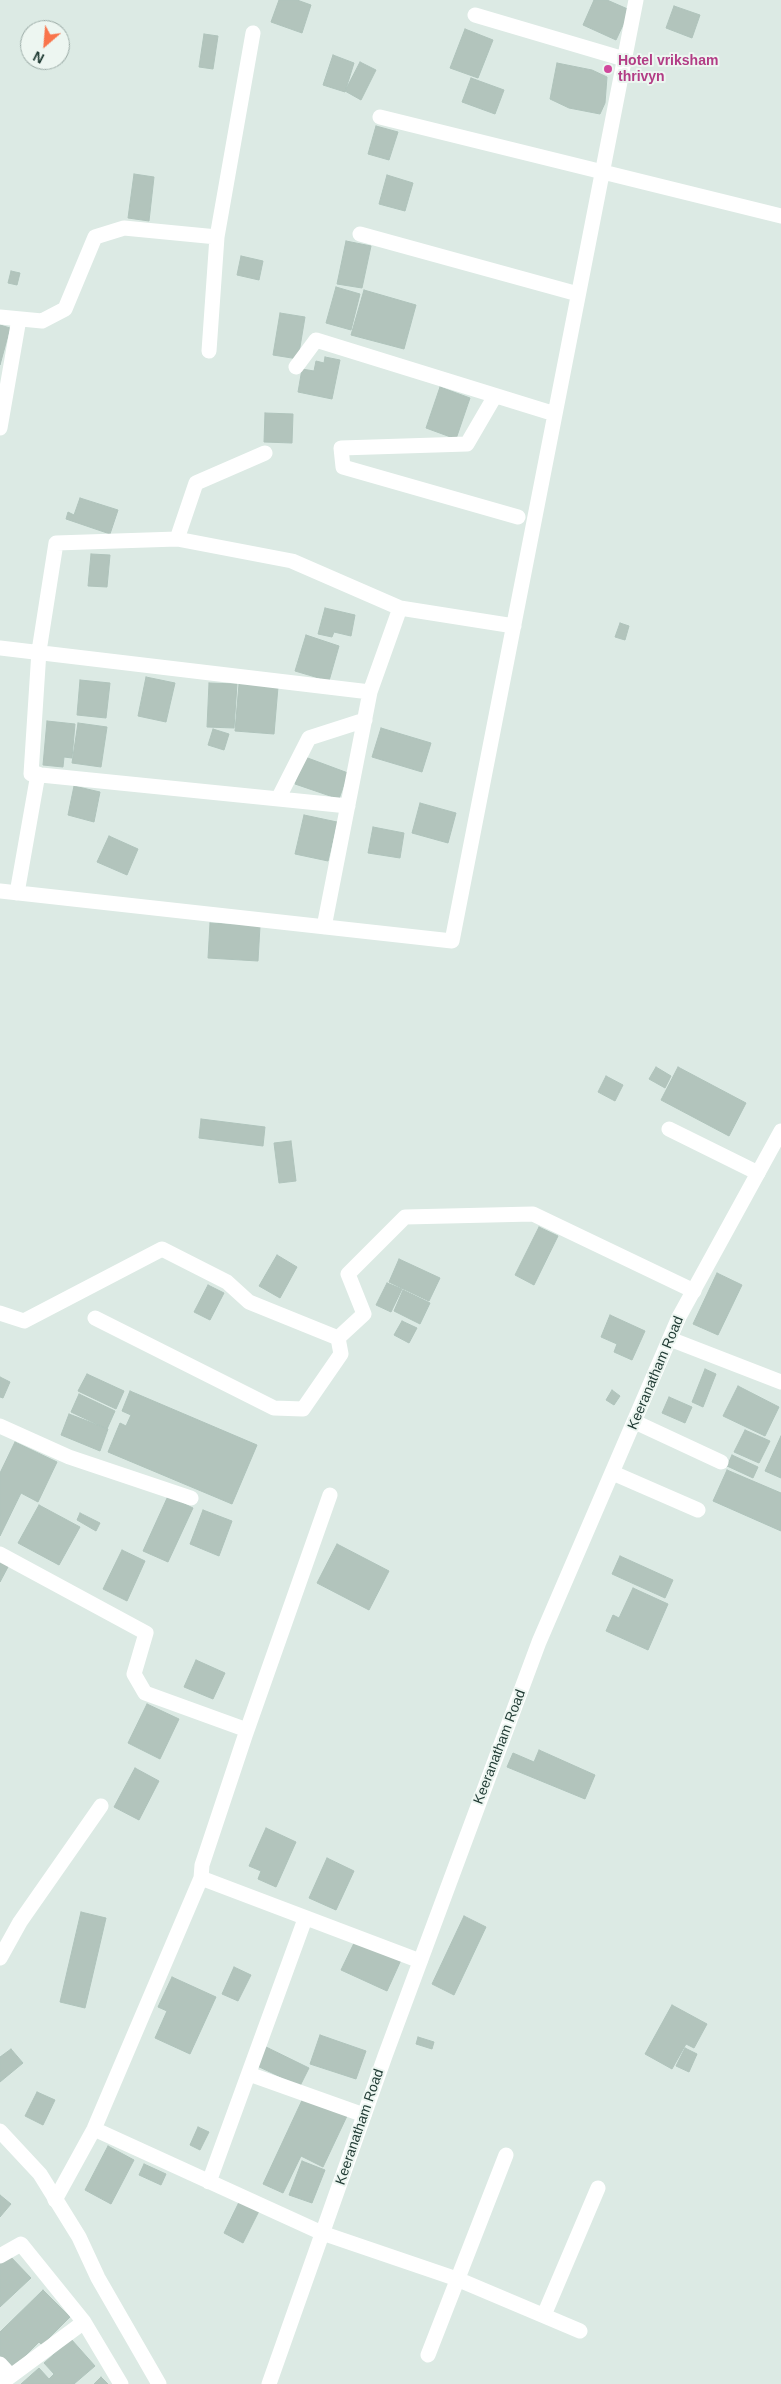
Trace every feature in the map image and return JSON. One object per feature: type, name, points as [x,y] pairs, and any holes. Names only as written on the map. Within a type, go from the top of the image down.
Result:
[{"type":"street","points":[[0,891],[452,941],[636,0]]},
{"type":"street","points":[[475,15],[624,59]]},
{"type":"street","points":[[209,352],[217,238],[253,33]]},
{"type":"street","points":[[380,118],[781,216]]},
{"type":"street","points":[[0,317],[42,321],[65,309],[95,237],[124,228],[217,238]]},
{"type":"street","points":[[360,234],[578,294]]},
{"type":"street","points":[[0,428],[19,319]]},
{"type":"street","points":[[296,367],[316,340],[555,414]]},
{"type":"street","points":[[495,396],[467,444],[341,448],[343,467],[518,518]]},
{"type":"street","points":[[177,539],[196,484],[265,454]]},
{"type":"street","points":[[348,806],[31,774],[39,651],[56,543],[177,539],[292,561],[400,608],[514,626]]},
{"type":"street","points":[[324,927],[370,692],[400,608]]},
{"type":"street","points":[[0,648],[39,651],[370,692]]},
{"type":"street","points":[[278,799],[309,738],[365,720]]},
{"type":"street","points":[[17,893],[38,774]]},
{"type":"street","points":[[668,1129],[758,1173]]},
{"type":"street","name":"Keeranatham Road","points":[[269,2384],[364,2114],[539,1642],[670,1339],[781,1131]]},
{"type":"street","points":[[338,1338],[364,1314],[348,1274],[405,1217],[533,1214],[694,1291]]},
{"type":"street","points":[[0,1313],[24,1321],[162,1249],[227,1282],[250,1302],[338,1338]]},
{"type":"street","points":[[95,1318],[274,1408],[302,1409],[341,1354],[338,1338]]},
{"type":"street","points":[[670,1339],[781,1382]]},
{"type":"street","points":[[635,1422],[721,1462]]},
{"type":"street","points":[[0,1426],[69,1457],[191,1498]]},
{"type":"street","points":[[613,1473],[698,1510]]},
{"type":"street","points":[[54,2200],[94,2129],[202,1878],[202,1864],[330,1495]]},
{"type":"street","points":[[0,1554],[146,1633],[134,1674],[144,1693],[247,1730]]},
{"type":"street","points":[[0,1958],[20,1922],[101,1806]]},
{"type":"street","points":[[202,1878],[305,1919],[420,1961]]},
{"type":"street","points":[[209,2182],[305,1919]]},
{"type":"street","points":[[248,2074],[364,2114]]},
{"type":"street","points":[[94,2129],[322,2233],[457,2279],[580,2331]]},
{"type":"street","points":[[0,2131],[40,2174],[78,2237],[98,2278],[159,2384]]},
{"type":"street","points":[[428,2355],[506,2154]]},
{"type":"street","points":[[544,2315],[598,2188]]},
{"type":"street","points":[[0,2256],[21,2244],[84,2322],[121,2384]]},
{"type":"street","points":[[0,2364],[6,2380],[84,2322]]},
{"type":"building","points":[[279,0],[297,0],[311,5],[302,33],[271,22]]},
{"type":"building","points":[[594,0],[607,0],[630,10],[616,40],[583,25]]},
{"type":"building","points":[[674,6],[700,15],[692,38],[666,28]]},
{"type":"building","points":[[465,29],[493,40],[478,78],[450,68]]},
{"type":"building","points":[[204,34],[218,36],[213,69],[199,67]]},
{"type":"building","points":[[333,55],[354,63],[345,92],[323,85]]},
{"type":"building","points":[[360,62],[376,70],[361,100],[345,91]]},
{"type":"building","points":[[557,63],[592,70],[607,77],[605,103],[600,114],[569,108],[550,99]]},
{"type":"building","points":[[471,78],[504,90],[495,114],[462,102]]},
{"type":"building","points":[[376,126],[398,132],[389,160],[368,154]]},
{"type":"building","points":[[134,174],[154,177],[149,221],[128,218]]},
{"type":"building","points":[[387,175],[413,183],[405,211],[379,204]]},
{"type":"building","points":[[346,241],[371,246],[362,288],[337,284]]},
{"type":"building","points":[[241,256],[263,261],[259,280],[237,275]]},
{"type":"building","points":[[11,271],[20,273],[17,285],[8,283]]},
{"type":"building","points":[[336,287],[360,294],[351,330],[326,323]]},
{"type":"building","points":[[364,290],[416,305],[404,349],[351,335]]},
{"type":"building","points":[[280,313],[305,317],[298,359],[273,355]]},
{"type":"building","points":[[0,325],[10,328],[0,365]]},
{"type":"building","points":[[325,357],[340,360],[332,399],[298,392],[302,369],[314,371],[316,361],[324,363]]},
{"type":"building","points":[[440,387],[470,398],[456,439],[426,428]]},
{"type":"building","points":[[265,413],[293,414],[292,443],[264,442]]},
{"type":"building","points":[[80,498],[118,510],[110,534],[66,519],[68,512],[74,515]]},
{"type":"building","points":[[91,554],[110,555],[107,587],[88,586]]},
{"type":"building","points":[[325,608],[355,615],[351,636],[334,632],[332,637],[318,634]]},
{"type":"building","points":[[620,623],[629,626],[625,640],[615,637]]},
{"type":"building","points":[[306,635],[339,646],[329,681],[295,671]]},
{"type":"building","points":[[146,677],[175,683],[166,722],[138,716]]},
{"type":"building","points":[[80,680],[110,683],[106,718],[77,715]]},
{"type":"building","points":[[209,683],[237,684],[234,728],[207,727]]},
{"type":"building","points":[[239,684],[278,687],[274,734],[235,731]]},
{"type":"building","points":[[47,721],[75,724],[72,758],[64,757],[63,767],[43,765]]},
{"type":"building","points":[[78,723],[107,727],[101,767],[72,763]]},
{"type":"building","points":[[381,728],[431,743],[422,772],[372,757]]},
{"type":"building","points":[[213,729],[229,734],[224,750],[208,745]]},
{"type":"building","points":[[305,757],[348,773],[339,799],[295,784]]},
{"type":"building","points":[[74,786],[100,792],[94,822],[68,815]]},
{"type":"building","points":[[420,803],[456,813],[448,843],[412,833]]},
{"type":"building","points":[[304,815],[337,822],[328,861],[295,854]]},
{"type":"building","points":[[373,827],[404,833],[400,858],[368,853]]},
{"type":"building","points":[[109,836],[138,849],[127,875],[97,862]]},
{"type":"building","points":[[210,923],[260,926],[258,961],[208,958]]},
{"type":"building","points":[[656,1067],[671,1076],[665,1088],[649,1079]]},
{"type":"building","points":[[678,1067],[746,1103],[729,1136],[661,1100]]},
{"type":"building","points":[[606,1076],[623,1085],[615,1101],[598,1092]]},
{"type":"building","points":[[201,1119],[265,1127],[263,1146],[199,1138]]},
{"type":"building","points":[[291,1141],[296,1181],[279,1183],[274,1143]]},
{"type":"building","points":[[539,1227],[558,1236],[534,1285],[515,1275]]},
{"type":"building","points":[[277,1255],[297,1267],[280,1298],[259,1286]]},
{"type":"building","points":[[399,1259],[440,1278],[429,1301],[389,1282]]},
{"type":"building","points":[[717,1273],[742,1285],[718,1335],[693,1324]]},
{"type":"building","points":[[387,1283],[402,1289],[391,1312],[376,1305]]},
{"type":"building","points":[[208,1285],[224,1293],[210,1320],[194,1312]]},
{"type":"building","points":[[403,1290],[430,1303],[420,1324],[394,1311]]},
{"type":"building","points":[[610,1315],[645,1331],[632,1360],[614,1352],[617,1344],[601,1337]]},
{"type":"building","points":[[402,1321],[417,1328],[409,1343],[394,1335]]},
{"type":"building","points":[[705,1369],[716,1374],[703,1407],[692,1402]]},
{"type":"building","points":[[87,1374],[124,1391],[116,1409],[78,1391]]},
{"type":"building","points":[[0,1377],[10,1382],[3,1398],[0,1397]]},
{"type":"building","points":[[738,1386],[779,1407],[765,1436],[723,1416]]},
{"type":"building","points":[[612,1390],[620,1396],[614,1405],[606,1400]]},
{"type":"building","points":[[130,1391],[257,1445],[232,1504],[108,1452],[120,1423],[126,1426],[131,1415],[122,1411]]},
{"type":"building","points":[[79,1394],[115,1411],[107,1429],[71,1412]]},
{"type":"building","points":[[669,1397],[692,1407],[685,1423],[662,1413]]},
{"type":"building","points":[[69,1414],[108,1429],[100,1451],[61,1435]]},
{"type":"building","points":[[745,1430],[770,1441],[759,1463],[734,1452]]},
{"type":"building","points":[[781,1436],[781,1478],[765,1471]]},
{"type":"building","points":[[15,1442],[57,1462],[38,1502],[21,1493],[0,1536],[0,1473]]},
{"type":"building","points":[[732,1455],[758,1467],[753,1478],[727,1466]]},
{"type":"building","points":[[727,1470],[781,1493],[781,1531],[713,1501]]},
{"type":"building","points":[[168,1496],[193,1508],[168,1562],[143,1551]]},
{"type":"building","points":[[39,1505],[80,1527],[59,1565],[18,1543]]},
{"type":"building","points":[[203,1510],[232,1521],[219,1556],[190,1544]]},
{"type":"building","points":[[80,1513],[100,1523],[96,1531],[77,1520]]},
{"type":"building","points":[[337,1544],[389,1571],[369,1610],[317,1583]]},
{"type":"building","points":[[122,1550],[145,1561],[127,1601],[103,1589]]},
{"type":"building","points":[[620,1556],[673,1580],[665,1598],[612,1574]]},
{"type":"building","points":[[0,1560],[9,1565],[0,1582]]},
{"type":"building","points":[[633,1588],[668,1604],[648,1650],[606,1631],[613,1615],[619,1618]]},
{"type":"building","points":[[196,1660],[225,1673],[213,1699],[184,1687]]},
{"type":"building","points":[[147,1704],[179,1719],[160,1759],[128,1743]]},
{"type":"building","points":[[539,1750],[595,1775],[585,1799],[507,1767],[513,1753],[534,1762]]},
{"type":"building","points":[[135,1768],[159,1781],[139,1820],[114,1807]]},
{"type":"building","points":[[266,1828],[296,1842],[276,1887],[258,1879],[261,1871],[249,1866]]},
{"type":"building","points":[[327,1858],[354,1871],[336,1910],[309,1898]]},
{"type":"building","points":[[81,1912],[106,1918],[85,2008],[60,2002]]},
{"type":"building","points":[[464,1916],[486,1927],[454,1995],[432,1984]]},
{"type":"building","points":[[356,1939],[401,1960],[387,1991],[341,1970]]},
{"type":"building","points":[[234,1967],[251,1975],[238,2001],[222,1994]]},
{"type":"building","points":[[172,1977],[216,1997],[190,2054],[155,2038],[167,2011],[158,2007]]},
{"type":"building","points":[[672,2005],[707,2024],[694,2048],[686,2044],[672,2069],[645,2054]]},
{"type":"building","points":[[320,2035],[366,2051],[356,2079],[310,2064]]},
{"type":"building","points":[[418,2037],[434,2042],[432,2049],[416,2044]]},
{"type":"building","points":[[264,2046],[309,2068],[300,2086],[255,2065]]},
{"type":"building","points":[[685,2048],[697,2054],[689,2072],[676,2066]]},
{"type":"building","points":[[11,2049],[23,2063],[0,2082],[0,2057]]},
{"type":"building","points":[[37,2092],[55,2100],[43,2125],[25,2116]]},
{"type":"building","points":[[304,2096],[347,2116],[323,2167],[301,2156],[283,2193],[263,2184]]},
{"type":"building","points":[[198,2127],[209,2132],[200,2150],[190,2145]]},
{"type":"building","points":[[108,2146],[134,2160],[111,2204],[85,2190]]},
{"type":"building","points":[[302,2161],[325,2170],[312,2203],[289,2195]]},
{"type":"building","points":[[144,2164],[166,2174],[161,2185],[139,2175]]},
{"type":"building","points":[[0,2195],[11,2204],[0,2217]]},
{"type":"building","points":[[241,2198],[261,2207],[243,2243],[224,2233]]},
{"type":"building","points":[[8,2254],[31,2278],[0,2307],[0,2261]]},
{"type":"building","points":[[43,2290],[70,2317],[42,2345],[39,2342],[11,2370],[0,2358],[0,2332]]},
{"type":"building","points":[[71,2339],[95,2366],[74,2384],[21,2384],[39,2368],[49,2379],[54,2374],[44,2363]]},
{"type":"building","points":[[101,2377],[108,2384],[94,2384]]},
{"type":"place","name":"Hotel vriksham thrivyn","points":[[608,69]]}]
